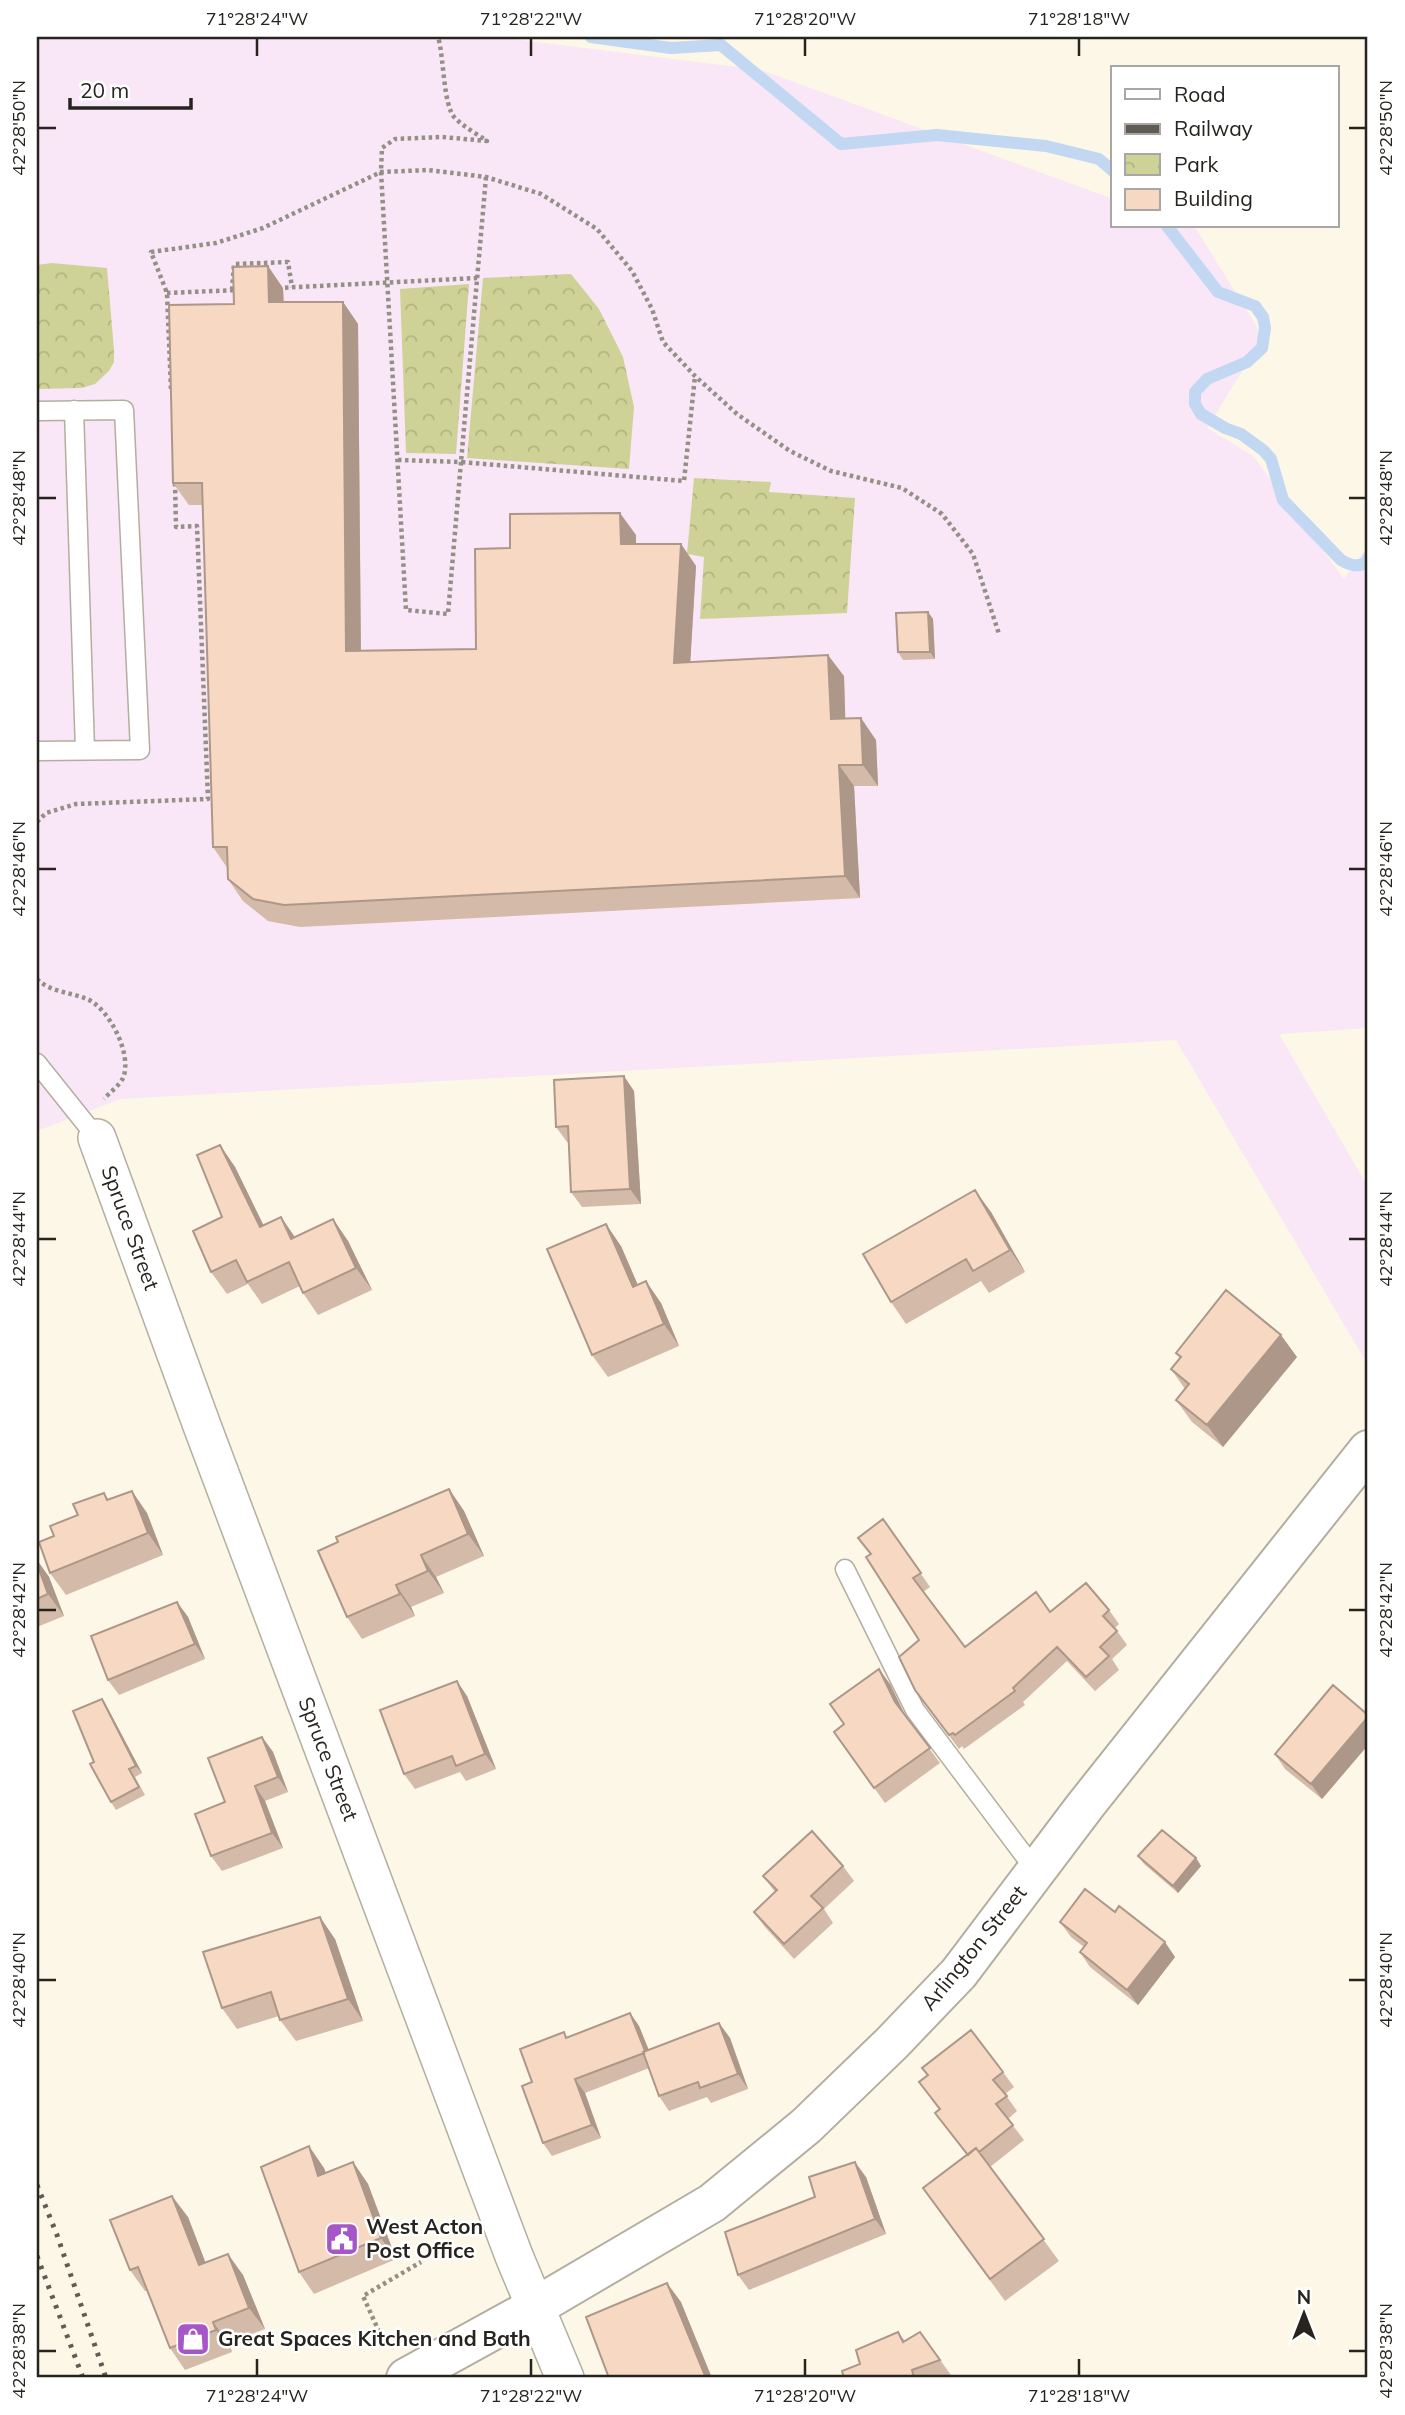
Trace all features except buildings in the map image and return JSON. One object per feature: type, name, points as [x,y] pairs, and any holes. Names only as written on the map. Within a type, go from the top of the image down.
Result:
[{"type":"street","name":"Spruce Street","points":[[97,1138],[230,1500],[535,2307],[565,2378]]},
{"type":"street","name":"Arlington Street","points":[[396,2364],[535,2307],[712,2203],[806,2126],[892,2043],[959,1973],[1085,1806],[1364,1465]]},
{"type":"lane","points":[[74,410],[85,750]]},
{"type":"lane","points":[[37,411],[124,410],[140,750],[37,751]]},
{"type":"lane","points":[[37,1063],[97,1138]]},
{"type":"lane","points":[[845,1569],[915,1710],[1036,1871]]},
{"type":"path","points":[[438,37],[453,116],[487,141],[442,137],[395,139],[382,148],[381,172],[406,610],[448,614],[486,177]]},
{"type":"path","points":[[171,389],[167,293],[150,252],[216,243],[263,228],[381,172],[428,170],[486,177],[541,194],[597,229],[632,271],[652,309],[663,342],[737,414],[790,451],[831,471],[902,488],[942,514],[973,554],[999,634]]},
{"type":"path","points":[[232,290],[234,264],[288,262],[292,287]]},
{"type":"path","points":[[272,288],[477,278]]},
{"type":"path","points":[[167,293],[248,289]]},
{"type":"path","points":[[398,460],[461,462],[684,481],[695,376]]},
{"type":"path","points":[[37,822],[46,813],[76,804],[208,799],[197,526],[176,527],[174,472]]},
{"type":"path","points":[[37,979],[44,986],[90,1000],[111,1021],[125,1053],[123,1079],[104,1098]]},
{"type":"path","points":[[396,2364],[363,2296],[421,2262]]},
{"type":"shaded area","points":[[37,37],[497,37],[761,70],[1111,198],[1111,228],[1196,229],[1259,330],[1255,350],[1207,428],[1253,456],[1344,579],[1368,546],[1368,1028],[1279,1034],[1368,1187],[1368,1365],[1176,1040],[120,1099],[37,1131]]},
{"type":"green space","points":[[52,263],[107,268],[114,362],[95,384],[81,388],[37,389],[37,265]]},
{"type":"green space","points":[[571,274],[599,309],[623,357],[634,407],[629,469],[467,458],[483,278]]},
{"type":"green space","points":[[469,284],[456,454],[406,453],[400,289]]},
{"type":"green space","points":[[694,478],[771,482],[769,492],[855,498],[847,613],[700,619],[704,557],[687,554]]},
{"type":"waterway","points":[[591,37],[671,48],[721,45],[841,144],[937,135],[1046,146],[1099,159],[1111,169]]},
{"type":"waterway","points":[[1169,228],[1218,292],[1255,306],[1263,317],[1265,328],[1262,348],[1247,362],[1207,379],[1195,392],[1195,404],[1201,414],[1241,434],[1263,450],[1271,459],[1283,500],[1341,560],[1357,565],[1367,562],[1368,558]]},
{"type":"railway","points":[[37,2185],[106,2378]]},
{"type":"railway","points":[[37,2256],[83,2378]]},
{"type":"place","name":"West Acton Post Office","points":[[342,2239]]},
{"type":"place","name":"Great Spaces Kitchen and Bath","points":[[193,2339]]}]
